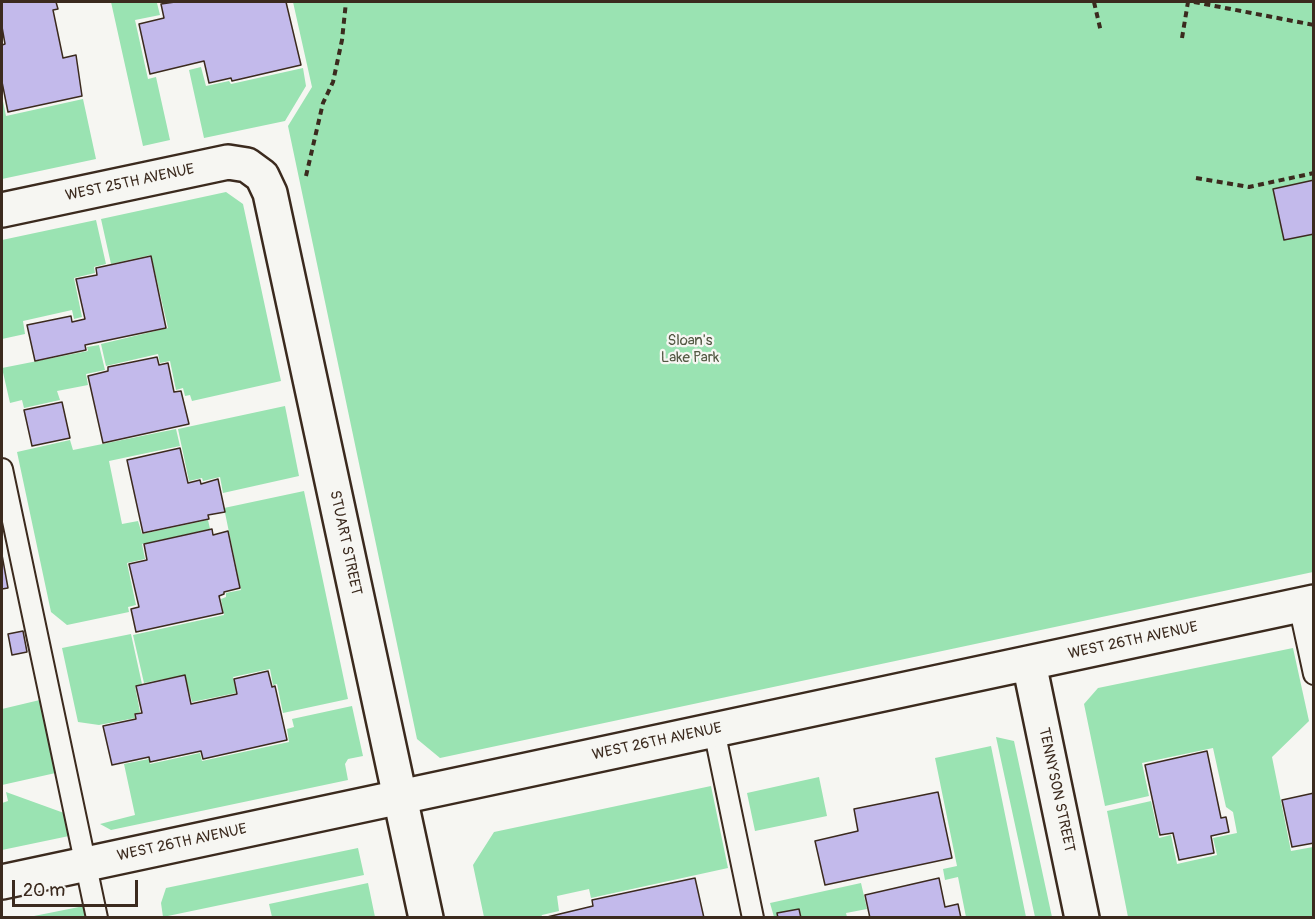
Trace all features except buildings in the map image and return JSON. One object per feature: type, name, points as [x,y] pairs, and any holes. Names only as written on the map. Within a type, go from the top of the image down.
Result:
[{"type":"street","name":"WEST 25TH AVENUE","points":[[2,210],[228,162],[247,165],[257,171]]},
{"type":"street","name":"STUART STREET","points":[[257,171],[266,181],[270,193],[426,918]]},
{"type":"street","name":"WEST 26TH AVENUE","points":[[2,882],[1306,604]]},
{"type":"street","name":"TENNYSON STREET","points":[[1029,663],[1082,918]]},
{"type":"lane","points":[[2,469],[97,918]]},
{"type":"lane","points":[[1306,604],[1314,674]]},
{"type":"lane","points":[[714,730],[753,918]]},
{"type":"path","points":[[304,184],[323,103],[333,82],[342,40],[346,2]]},
{"type":"path","points":[[1095,2],[1101,32]]},
{"type":"path","points":[[1182,39],[1188,2]]},
{"type":"path","points":[[1194,2],[1314,26]]},
{"type":"path","points":[[1196,178],[1249,187],[1314,173]]},
{"type":"green space","points":[[111,2],[165,2],[157,3],[160,15],[135,20],[148,79],[156,77],[170,140],[143,146]]},
{"type":"green space","name":"Sloan's Lake Park","points":[[293,2],[1313,2],[1313,572],[440,758],[417,739],[288,126],[312,87]]},
{"type":"green space","points":[[201,67],[206,86],[229,81],[231,84],[303,68],[306,86],[285,121],[204,138],[189,70]]},
{"type":"green space","points":[[2,96],[6,116],[83,99],[96,159],[2,179]]},
{"type":"green space","points":[[226,192],[243,204],[281,381],[192,401],[190,395],[185,396],[183,388],[176,390],[170,361],[160,363],[158,354],[106,366],[101,344],[168,328],[151,255],[111,264],[101,219]]},
{"type":"green space","points":[[96,220],[106,264],[94,267],[95,273],[74,278],[82,317],[74,319],[72,310],[23,321],[25,334],[2,339],[2,240]]},
{"type":"green space","points":[[99,345],[105,370],[86,374],[88,385],[57,391],[60,400],[24,408],[22,400],[10,403],[2,368],[88,351],[87,347]]},
{"type":"green space","points":[[285,406],[299,476],[223,493],[220,477],[189,481],[178,429]]},
{"type":"green space","points":[[176,429],[180,446],[109,461],[122,524],[138,521],[142,534],[208,520],[210,529],[142,544],[145,559],[127,563],[136,605],[128,607],[129,612],[67,625],[51,612],[17,452],[70,440],[73,450]]},
{"type":"green space","points":[[304,491],[348,699],[283,713],[277,684],[273,685],[270,669],[233,677],[236,693],[192,702],[185,675],[144,683],[133,635],[224,615],[221,599],[226,597],[226,593],[241,590],[224,508]]},
{"type":"green space","points":[[131,634],[142,684],[135,686],[140,712],[134,714],[135,718],[99,725],[78,722],[62,648]]},
{"type":"green space","points":[[1293,648],[1309,721],[1272,757],[1291,851],[1313,847],[1313,917],[1128,917],[1107,811],[1151,801],[1159,838],[1171,835],[1177,864],[1217,855],[1213,838],[1237,833],[1233,812],[1226,807],[1213,748],[1142,763],[1149,796],[1105,806],[1084,704],[1098,688]]},
{"type":"green space","points":[[44,699],[60,772],[2,785],[2,709]]},
{"type":"green space","points":[[352,706],[363,756],[348,759],[345,764],[348,780],[111,830],[100,824],[135,815],[124,764],[149,759],[150,764],[200,753],[202,761],[289,742],[287,729],[294,727],[292,719]]},
{"type":"green space","points":[[996,737],[1014,741],[1052,917],[1035,917]]},
{"type":"green space","points":[[991,746],[1026,917],[966,917],[958,877],[945,880],[943,869],[957,866],[935,758]]},
{"type":"green space","points":[[819,777],[827,816],[755,831],[747,793]]},
{"type":"green space","points":[[711,786],[728,868],[591,898],[589,889],[557,896],[559,911],[541,917],[484,917],[473,865],[494,832]]},
{"type":"green space","points":[[6,792],[64,813],[69,836],[2,850],[2,803],[8,801]]},
{"type":"green space","points":[[358,848],[364,875],[163,917],[161,903],[166,888]]},
{"type":"green space","points":[[368,883],[375,917],[272,917],[269,904]]},
{"type":"green space","points":[[861,883],[867,909],[846,913],[847,917],[774,917],[770,903]]},
{"type":"green space","points":[[84,906],[86,917],[29,917]]}]
